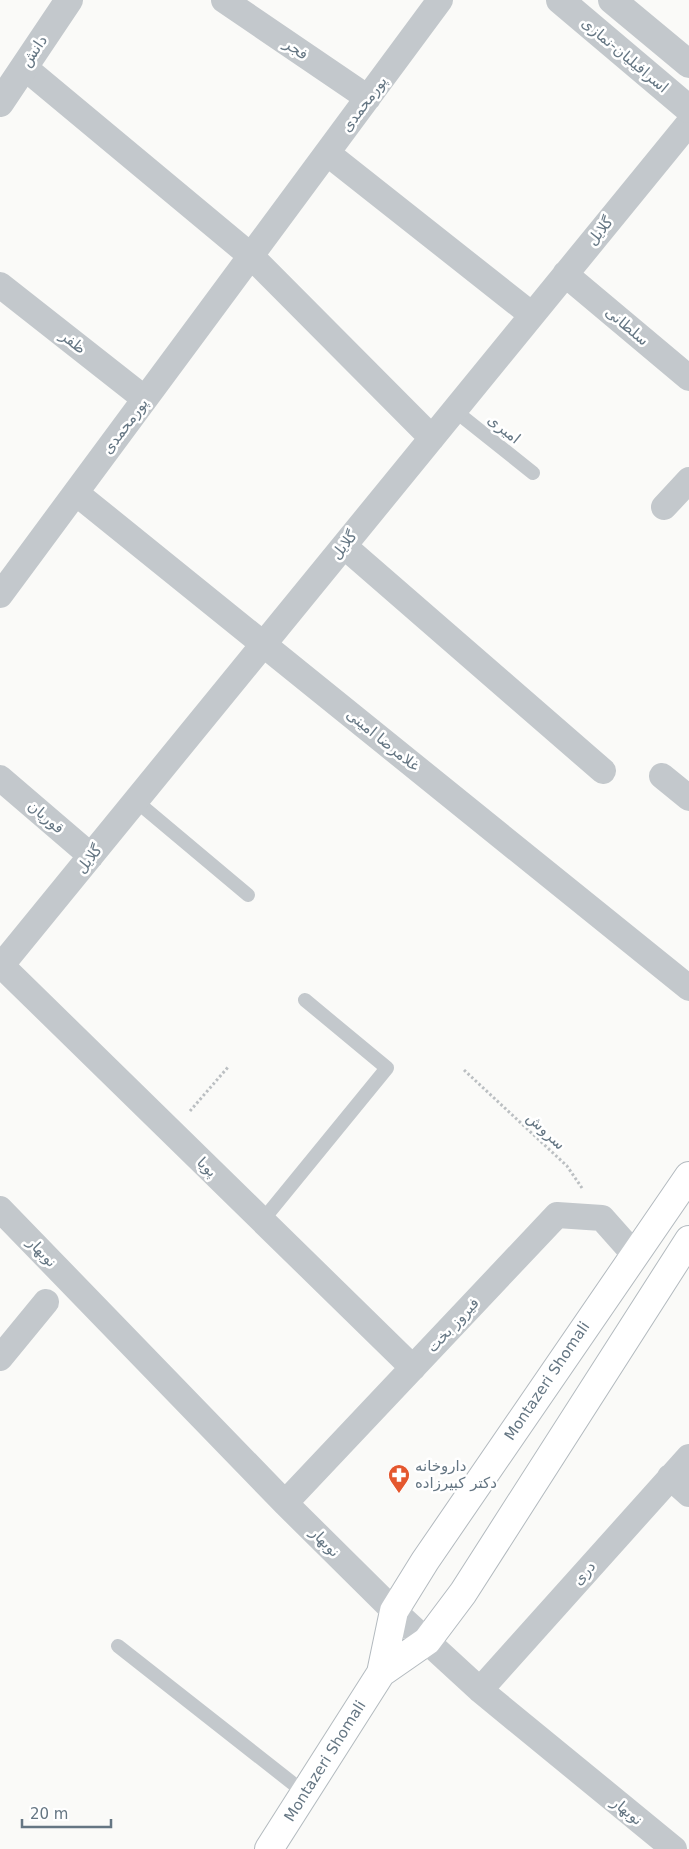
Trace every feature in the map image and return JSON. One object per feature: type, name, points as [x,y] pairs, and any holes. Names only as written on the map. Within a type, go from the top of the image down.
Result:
[{"type":"main road","name":"Montazeri Shomali","points":[[269,1849],[381,1673],[394,1611],[425,1561],[689,1176]]},
{"type":"main road","name":"Montazeri Shomali","points":[[381,1673],[427,1642],[463,1593],[689,1240]]},
{"type":"street","name":"فجر","points":[[224,0],[368,98]]},
{"type":"street","name":"پورمحمدی","points":[[1,593],[440,0]]},
{"type":"street","name":"اسرافیلیان-نمازی","points":[[560,0],[689,109]]},
{"type":"street","points":[[612,0],[689,64]]},
{"type":"street","name":"دانش","points":[[0,103],[24,67],[60,4]]},
{"type":"street","points":[[24,67],[251,256],[432,438]]},
{"type":"street","name":"گلایل","points":[[1,966],[689,122]]},
{"type":"street","points":[[327,153],[532,315]]},
{"type":"street","name":"سلطانی","points":[[565,274],[689,378]]},
{"type":"street","name":"ظفر","points":[[0,285],[145,399]]},
{"type":"street","points":[[664,507],[689,480]]},
{"type":"street","name":"غلامرضا امینی","points":[[76,493],[689,988]]},
{"type":"street","points":[[344,546],[603,771]]},
{"type":"street","points":[[662,776],[689,798]]},
{"type":"street","name":"قوریان","points":[[0,778],[91,856]]},
{"type":"street","name":"پویا","points":[[1,966],[412,1368]]},
{"type":"street","name":"نوبهار","points":[[0,1209],[285,1503],[394,1611],[480,1690],[674,1849]]},
{"type":"street","name":"فیروز بخت","points":[[285,1503],[557,1215],[602,1218]]},
{"type":"street","points":[[602,1218],[634,1254]]},
{"type":"street","points":[[0,1358],[46,1302]]},
{"type":"street","name":"دری","points":[[480,1690],[680,1485],[689,1457]]},
{"type":"lane","name":"امیری","points":[[454,410],[533,473]]},
{"type":"lane","points":[[136,801],[248,895]]},
{"type":"lane","points":[[262,1221],[388,1068],[305,1000]]},
{"type":"lane","points":[[118,1646],[305,1793]]},
{"type":"path","points":[[172,1132],[228,1066]]},
{"type":"path","name":"سروش","points":[[464,1070],[566,1166],[602,1218]]},
{"type":"place","name":"داروخانه دکتر کبیرزاده","points":[[399,1494]]}]
